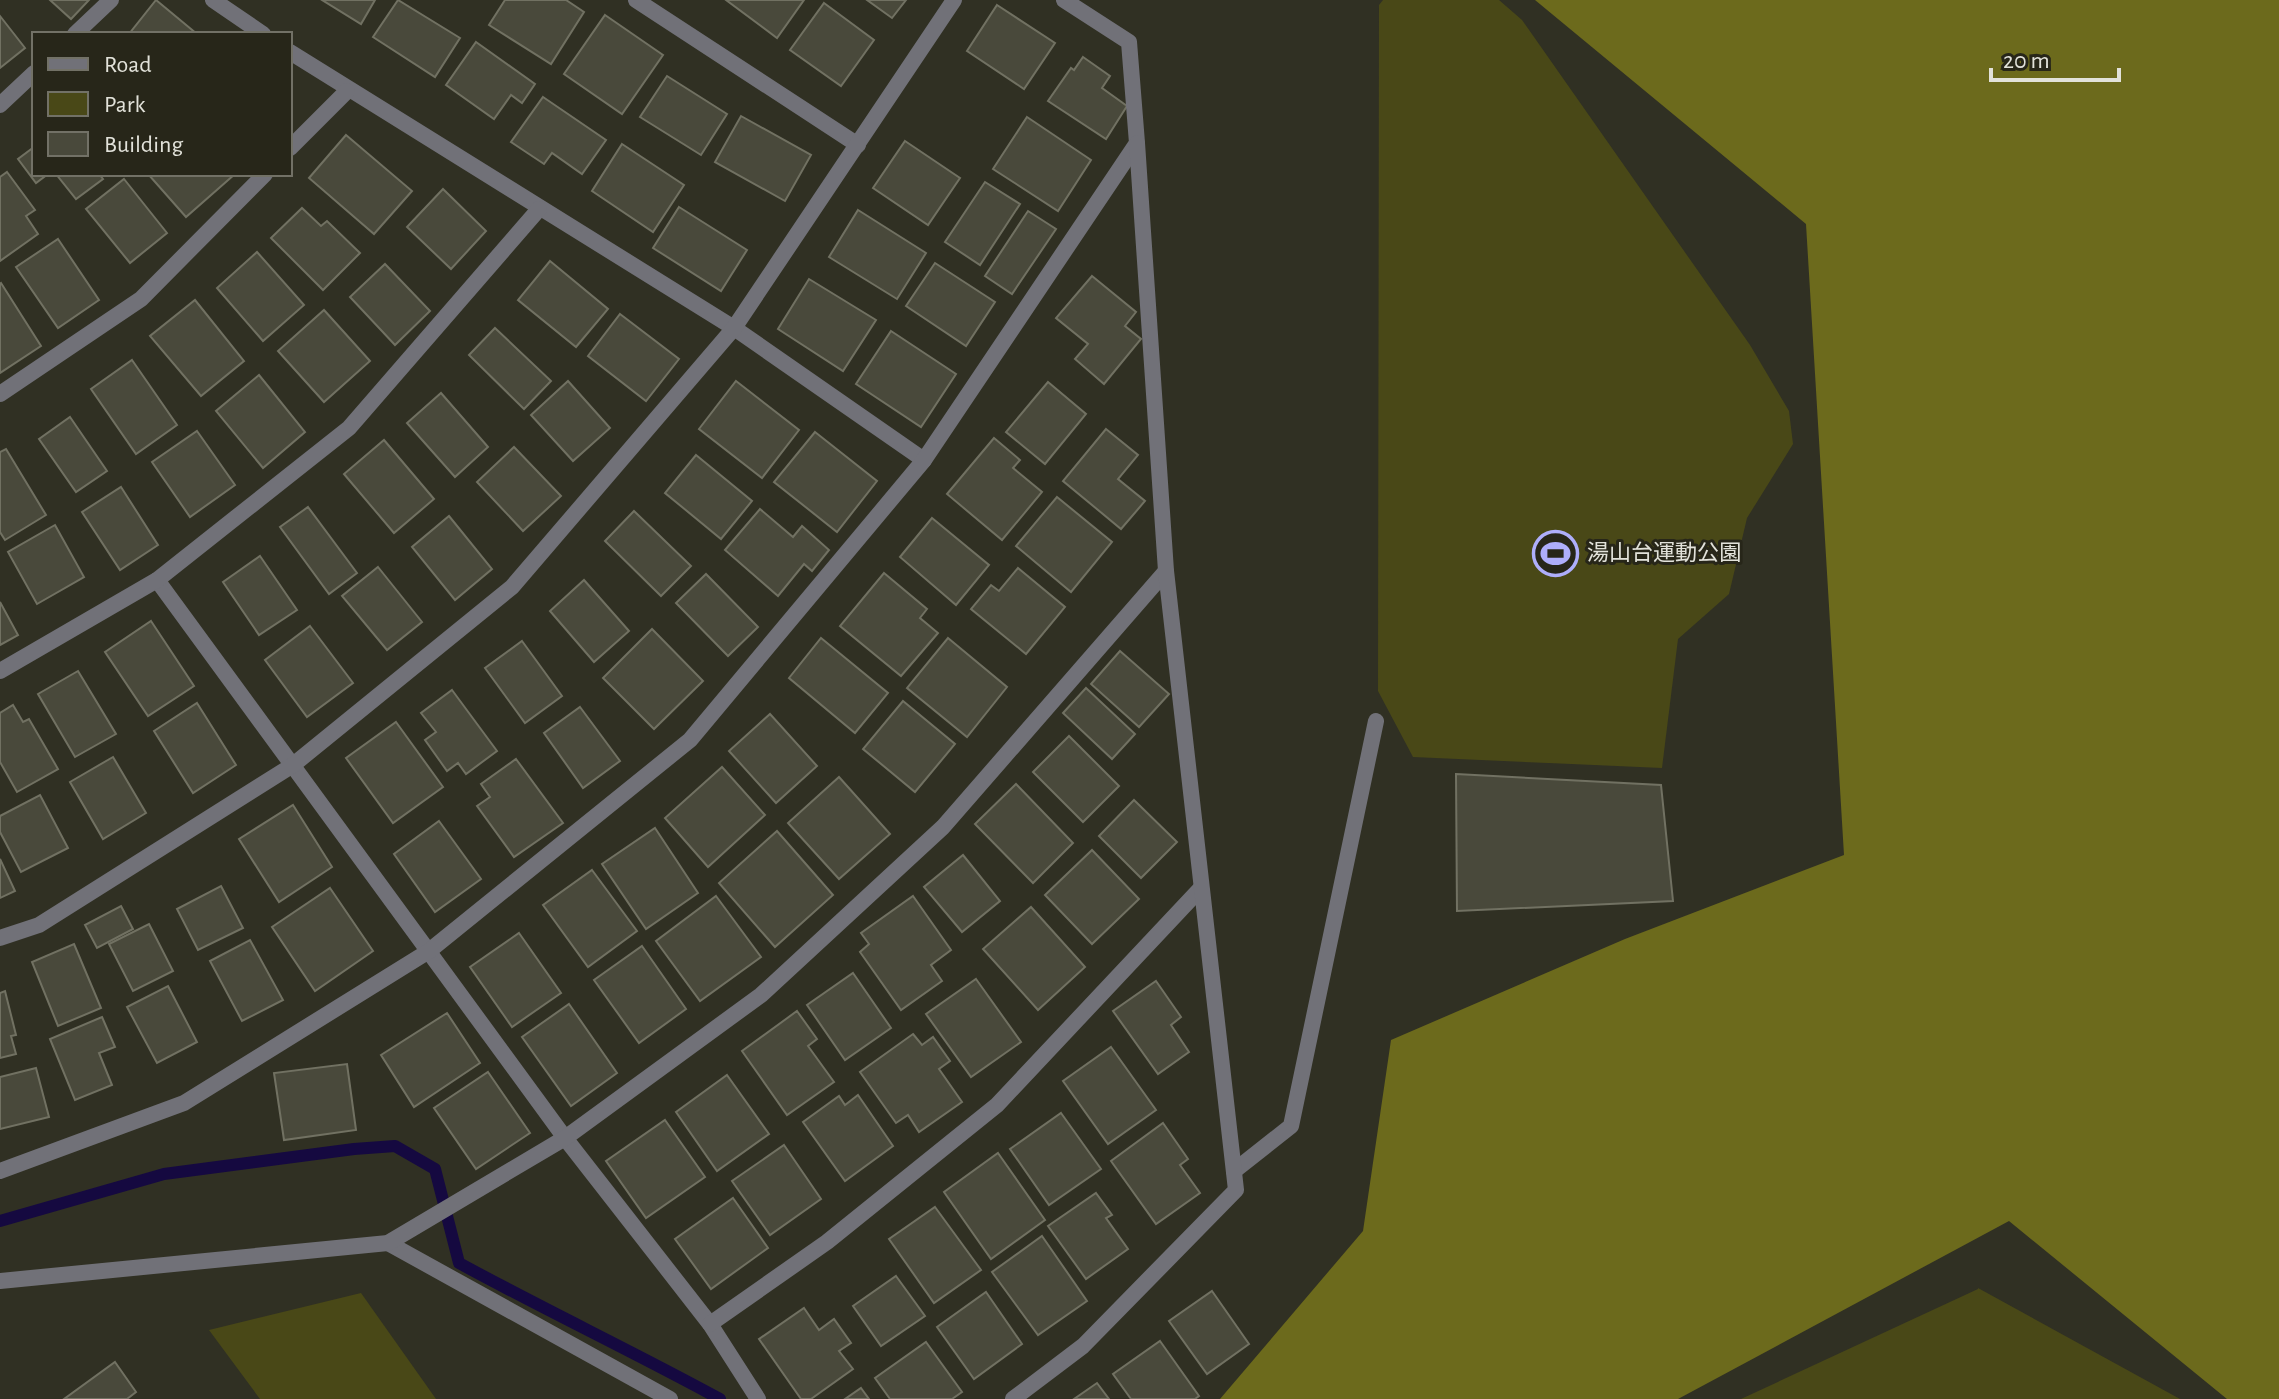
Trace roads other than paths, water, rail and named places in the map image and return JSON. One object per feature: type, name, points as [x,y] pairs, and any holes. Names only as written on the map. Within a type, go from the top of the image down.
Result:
[{"type":"street","points":[[77,32],[111,0]]},
{"type":"street","points":[[213,0],[260,32]]},
{"type":"street","points":[[636,0],[858,145]]},
{"type":"street","points":[[0,938],[39,925],[293,765],[512,587],[734,328],[954,0]]},
{"type":"street","points":[[1013,1399],[1083,1346],[1236,1190],[1166,571],[1129,42],[1064,0]]},
{"type":"street","points":[[292,53],[347,91],[734,328],[924,460]]},
{"type":"street","points":[[0,105],[32,75]]},
{"type":"street","points":[[292,146],[347,91]]},
{"type":"street","points":[[0,1171],[184,1103],[429,951],[690,740],[924,460],[1137,143]]},
{"type":"street","points":[[0,394],[141,299],[263,176]]},
{"type":"street","points":[[0,671],[157,580],[349,428],[539,209]]},
{"type":"street","points":[[0,1281],[388,1243],[565,1138],[761,995],[943,827],[1166,571]]},
{"type":"street","points":[[157,580],[565,1138],[710,1324],[758,1399]]},
{"type":"street","points":[[1234,1171],[1291,1126],[1376,721]]},
{"type":"street","points":[[710,1324],[827,1242],[997,1105],[1201,888]]},
{"type":"street","points":[[388,1243],[670,1399]]},
{"type":"waterway","points":[[0,1221],[164,1174],[395,1146],[435,1169],[459,1263],[720,1399]]},
{"type":"place","name":"湯山台運動公園","points":[[1556,553]]}]
